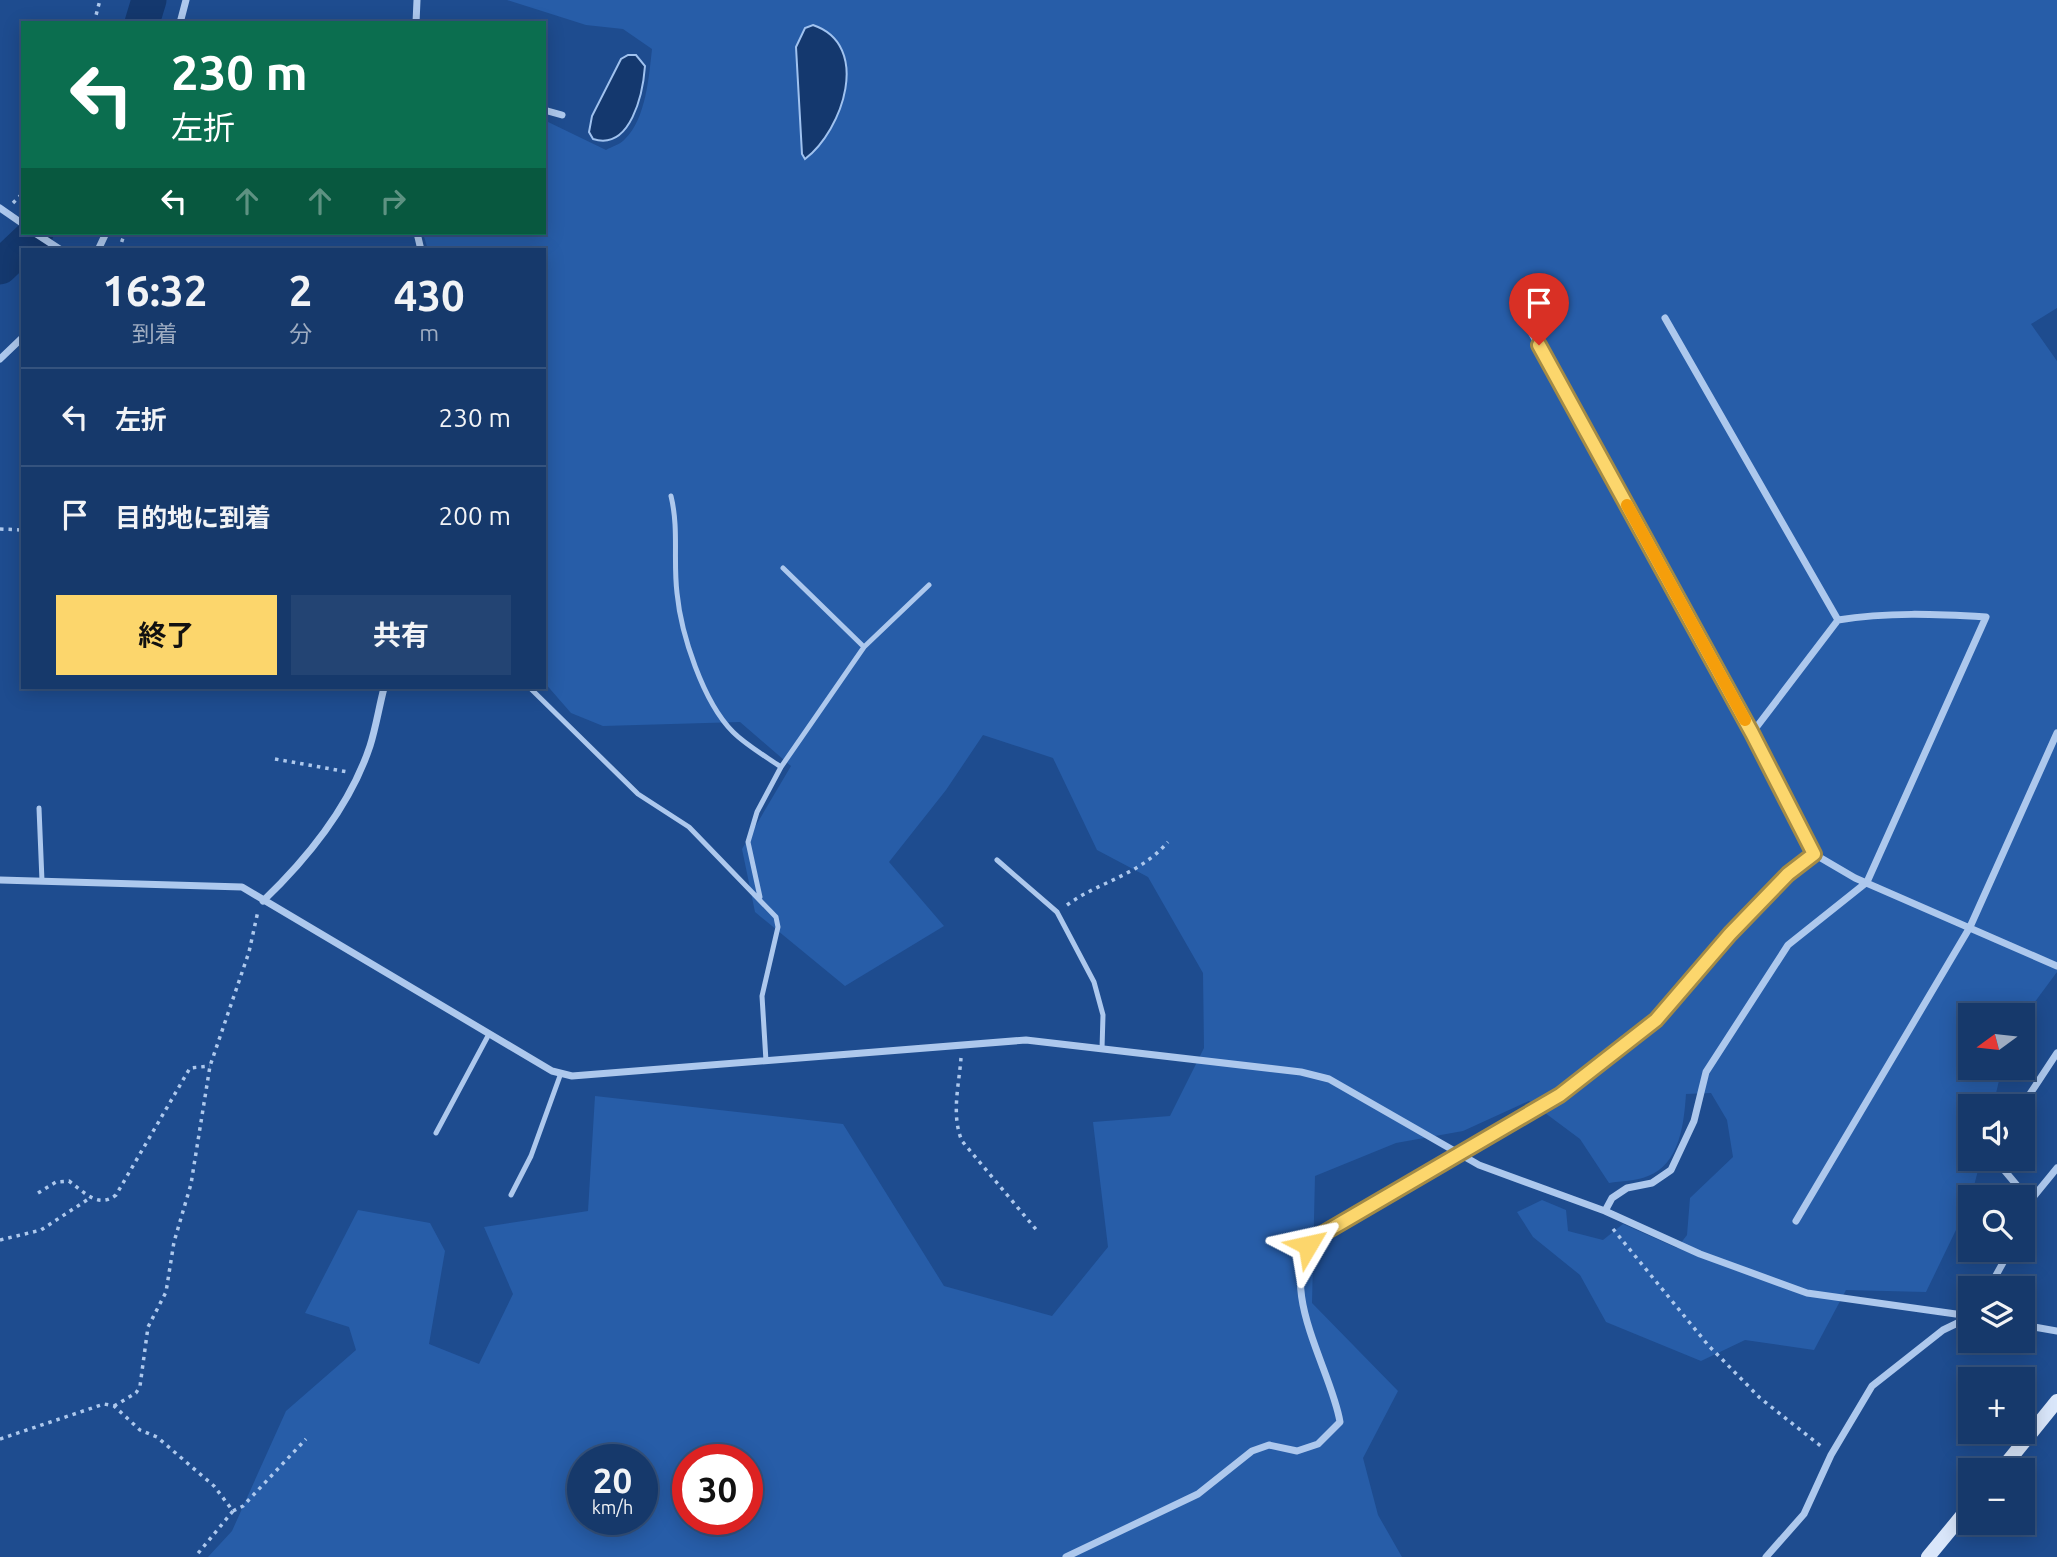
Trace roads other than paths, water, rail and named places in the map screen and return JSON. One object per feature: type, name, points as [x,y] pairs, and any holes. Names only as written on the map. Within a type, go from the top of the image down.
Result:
[{"type":"street","points":[[181,21],[186,0]]},
{"type":"street","points":[[416,21],[417,0]]},
{"type":"street","points":[[546,111],[562,116]]},
{"type":"street","points":[[0,208],[20,222]]},
{"type":"street","points":[[38,235],[58,248]]},
{"type":"street","points":[[1665,318],[1838,620]]},
{"type":"street","points":[[1525,321],[1752,733],[1814,854],[1867,882],[2057,966]]},
{"type":"street","points":[[0,359],[21,339]]},
{"type":"street","points":[[1605,1211],[1612,1198],[1627,1188],[1652,1183],[1671,1170],[1694,1121],[1706,1072],[1788,945],[1867,882],[1986,617],[1917,614],[1869,615],[1838,620],[1752,733]]},
{"type":"street","points":[[263,901],[302,864],[349,792],[370,747],[384,689]]},
{"type":"street","points":[[1796,1221],[1970,928],[2057,733]]},
{"type":"street","points":[[1066,1557],[1198,1494],[1252,1451],[1269,1445],[1297,1451],[1318,1444],[1340,1422],[1337,1401],[1312,1339],[1300,1277],[1302,1259],[1317,1237],[1560,1095],[1656,1020],[1730,934],[1788,874],[1814,854]]},
{"type":"street","points":[[0,880],[242,887],[489,1034],[561,1073],[572,1076],[1026,1040],[1301,1072],[1329,1079],[1460,1154],[1554,1194],[1605,1211],[1700,1254],[1807,1293],[1958,1315]]},
{"type":"street","points":[[2030,1094],[2057,1052]]},
{"type":"street","points":[[2035,1195],[2057,1168]]},
{"type":"street","points":[[2005,1171],[2017,1185]]},
{"type":"street","points":[[1766,1557],[1804,1514],[1831,1455],[1872,1386],[1943,1330],[1958,1323]]},
{"type":"street","points":[[2035,1327],[2057,1331]]},
{"type":"street","points":[[2011,1458],[2057,1401]]},
{"type":"street","points":[[1928,1557],[1958,1521]]},
{"type":"lane","points":[[671,496],[677,521],[677,592],[694,663],[716,708],[733,733],[781,767]]},
{"type":"lane","points":[[783,568],[864,647]]},
{"type":"lane","points":[[760,898],[748,842],[757,812],[781,767],[864,647],[929,585]]},
{"type":"lane","points":[[531,689],[638,794],[689,827],[776,917],[778,927],[761,996],[766,1061]]},
{"type":"lane","points":[[38,808],[42,881]]},
{"type":"lane","points":[[997,860],[1057,912],[1094,982],[1103,1015],[1105,1037],[1102,1049]]},
{"type":"lane","points":[[436,1133],[489,1034]]},
{"type":"lane","points":[[511,1195],[531,1156],[561,1073]]},
{"type":"waterway","points":[[143,21],[149,0]]},
{"type":"waterway","points":[[0,267],[34,235]]}]
